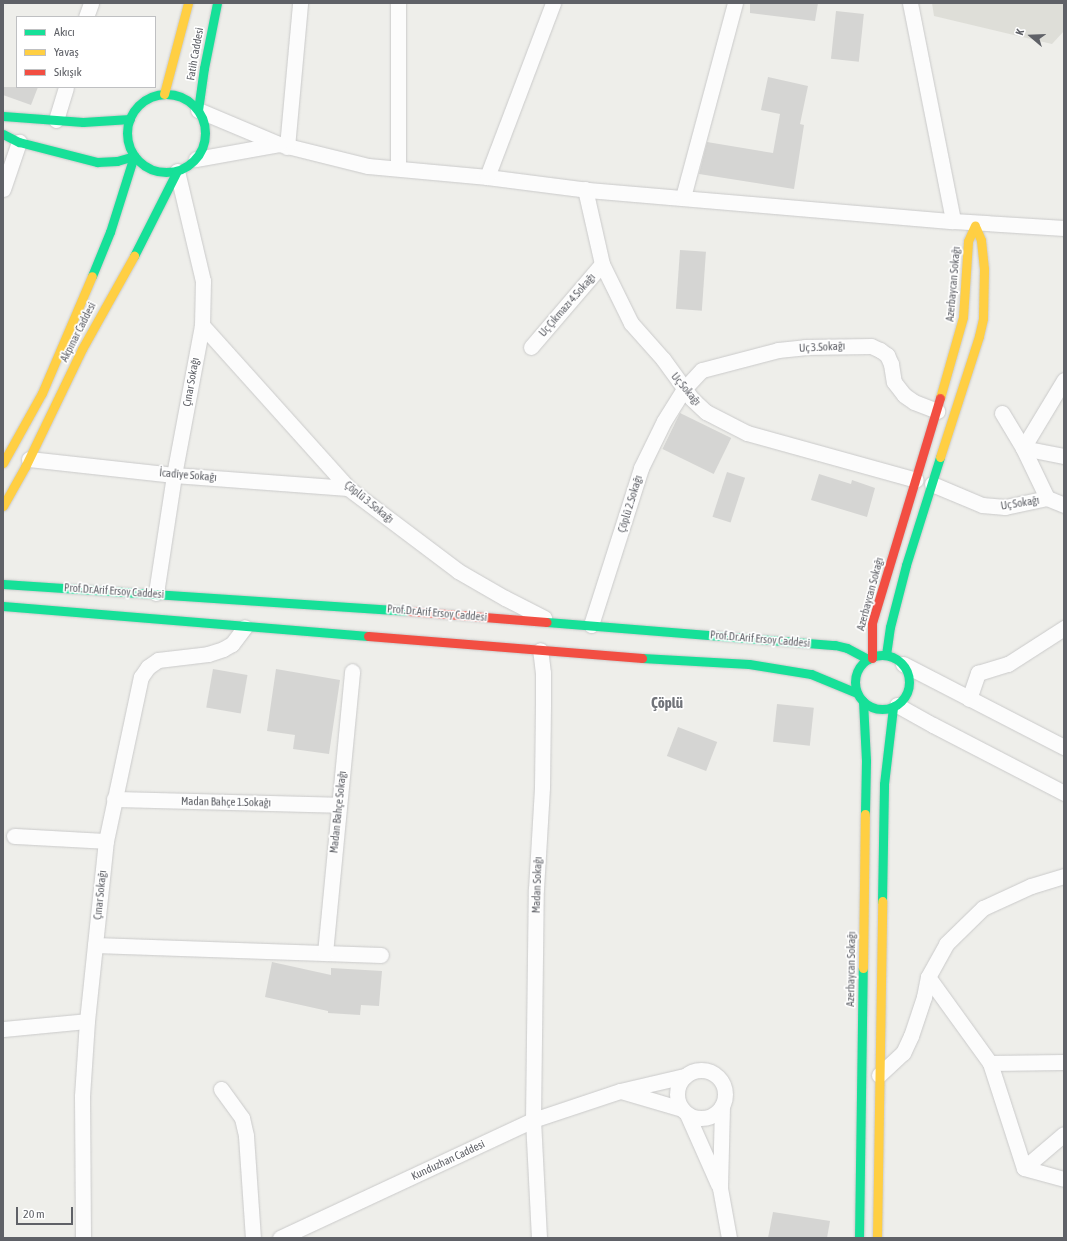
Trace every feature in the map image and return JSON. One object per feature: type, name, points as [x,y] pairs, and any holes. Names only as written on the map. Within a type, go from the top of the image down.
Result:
[{"type":"street","points":[[86,16],[91,3]]},
{"type":"street","name":"Fatih Caddesi","points":[[164,94],[188,3]]},
{"type":"street","name":"Fatih Caddesi","points":[[198,110],[204,68],[217,3]]},
{"type":"street","points":[[283,146],[300,3]]},
{"type":"street","points":[[398,3],[398,168]]},
{"type":"street","points":[[487,177],[553,3]]},
{"type":"street","points":[[683,197],[735,3]]},
{"type":"street","points":[[910,3],[953,221]]},
{"type":"street","points":[[56,120],[66,88]]},
{"type":"street","points":[[164,94],[183,98],[189,101],[198,110],[204,122],[205,135],[203,148],[196,159],[185,168],[177,171],[160,172],[147,168],[134,156],[130,149],[127,136],[130,119],[133,112],[141,103],[152,96],[164,94]]},
{"type":"street","points":[[198,110],[283,146],[368,166],[487,177],[584,189],[953,221],[1064,228]]},
{"type":"street","points":[[3,116],[83,122],[130,119]]},
{"type":"street","points":[[3,134],[19,142],[97,162],[117,161],[134,156]]},
{"type":"street","points":[[3,189],[19,142]]},
{"type":"street","points":[[196,159],[283,146]]},
{"type":"street","name":"Akpınar Caddesi","points":[[3,463],[42,393],[98,262],[110,232],[134,156]]},
{"type":"street","name":"Akpınar Caddesi","points":[[3,506],[29,459],[82,349],[118,281],[144,238],[177,171]]},
{"type":"street","name":"Çınar Sokağı","points":[[156,593],[174,475],[202,326],[203,281],[177,171]]},
{"type":"street","name":"Uç Sokağı","points":[[584,189],[602,264],[631,323],[663,359],[684,389],[706,412],[747,433],[916,480]]},
{"type":"street","name":"Azerbaycan Sokağı","points":[[870,658],[872,623],[937,412],[963,317],[968,241],[975,225],[981,240],[984,269],[983,318],[979,336],[897,596],[886,655]]},
{"type":"street","name":"Uç Çıkmazı 4.Sokağı","points":[[531,347],[602,264]]},
{"type":"street","name":"Çöplü 3.Sokağı","points":[[202,326],[348,488],[458,571],[505,598],[552,622]]},
{"type":"street","name":"Uç 3.Sokağı","points":[[684,389],[702,370],[778,350],[805,347],[871,346],[887,355],[891,364],[894,382],[904,395],[914,402],[937,412]]},
{"type":"street","points":[[1023,448],[1064,380]]},
{"type":"street","name":"Çöplü 2.Sokağı","points":[[592,625],[641,468],[664,421],[684,389]]},
{"type":"street","points":[[1002,413],[1023,448],[1047,498]]},
{"type":"street","points":[[1023,448],[1064,456]]},
{"type":"street","name":"İcadiye Sokağı","points":[[29,459],[174,475],[348,488]]},
{"type":"street","name":"Uç Sokağı","points":[[932,484],[982,505],[1005,507],[1047,498],[1064,504]]},
{"type":"street","name":"Prof.Dr.Arif Ersoy Caddesi","points":[[3,584],[326,604],[835,645],[847,648],[870,658]]},
{"type":"street","points":[[3,606],[540,650],[749,664],[811,674],[857,693]]},
{"type":"street","name":"Çınar Sokağı","points":[[83,1238],[82,1096],[87,1022],[106,841],[141,677],[148,667],[158,660],[208,654],[223,649],[232,644],[244,626]]},
{"type":"street","points":[[969,699],[978,673],[1008,664],[1064,628]]},
{"type":"street","name":"Madan Sokağı","points":[[539,1238],[534,1120],[536,889],[543,718],[543,673],[540,650]]},
{"type":"street","points":[[902,664],[907,672],[909,682],[908,691],[903,699],[895,706],[881,710],[872,708],[863,701],[857,693],[855,681],[857,672],[861,665],[870,658],[886,655],[895,658],[902,664],[1064,747]]},
{"type":"street","name":"Madan Bahçe Sokağı","points":[[325,953],[352,671]]},
{"type":"street","name":"Azerbaycan Sokağı","points":[[859,1238],[866,761],[863,701]]},
{"type":"street","points":[[895,706],[1064,793]]},
{"type":"street","points":[[877,1238],[884,784],[895,706]]},
{"type":"street","name":"Madan Bahçe 1.Sokağı","points":[[114,799],[339,804]]},
{"type":"street","points":[[14,836],[106,841]]},
{"type":"street","points":[[879,1075],[904,1053],[922,1004],[928,976],[946,944],[983,908],[1031,886],[1064,876]]},
{"type":"street","points":[[95,945],[382,955]]},
{"type":"street","points":[[928,976],[990,1063],[1024,1168]]},
{"type":"street","points":[[3,1029],[87,1022]]},
{"type":"street","points":[[990,1063],[1064,1062]]},
{"type":"street","points":[[720,1188],[677,1094],[678,1086],[685,1076],[696,1070],[712,1072],[718,1077],[725,1091],[722,1106],[720,1188],[729,1238]]},
{"type":"street","name":"Kunduzhan Caddesi","points":[[286,1236],[534,1120],[620,1091],[685,1076]]},
{"type":"street","points":[[221,1089],[242,1118],[246,1136],[253,1238]]},
{"type":"street","points":[[620,1091],[702,1118],[717,1112],[722,1106]]},
{"type":"street","points":[[1024,1168],[1064,1134]]},
{"type":"street","points":[[1024,1168],[1064,1179]]},
{"type":"shaded area","points":[[932,3],[1064,3],[1064,31],[1052,44],[934,16]]},
{"type":"building","points":[[750,3],[818,3],[815,21],[750,13]]},
{"type":"building","points":[[836,11],[864,14],[859,62],[831,59]]},
{"type":"building","points":[[768,77],[808,86],[800,124],[804,125],[794,189],[699,174],[707,142],[773,153],[780,114],[761,110]]},
{"type":"building","points":[[3,87],[38,88],[31,105],[3,95]]},
{"type":"building","points":[[680,250],[706,252],[702,311],[676,309]]},
{"type":"building","points":[[680,413],[731,438],[714,474],[662,449]]},
{"type":"building","points":[[727,472],[745,478],[731,523],[712,517]]},
{"type":"building","points":[[819,474],[851,484],[852,480],[875,488],[867,517],[811,500]]},
{"type":"building","points":[[213,669],[247,675],[241,713],[206,707]]},
{"type":"building","points":[[276,669],[340,680],[329,754],[293,749],[295,735],[267,731]]},
{"type":"building","points":[[777,704],[814,708],[810,746],[773,742]]},
{"type":"building","points":[[678,727],[717,742],[706,771],[667,756]]},
{"type":"building","points":[[272,962],[331,975],[331,968],[382,971],[379,1006],[361,1005],[360,1015],[328,1013],[328,1011],[265,997]]},
{"type":"building","points":[[773,1212],[830,1221],[827,1238],[768,1238]]},
{"type":"traffic: fast","points":[[198,110],[204,68],[217,3]]},
{"type":"traffic: fast","points":[[166,94],[181,97],[194,105],[202,118],[205,133],[202,148],[194,161],[181,169],[166,172],[151,169],[138,161],[130,148],[127,133],[130,118],[138,105],[151,97],[166,94]]},
{"type":"traffic: fast","points":[[3,116],[83,122],[130,119]]},
{"type":"traffic: fast","points":[[3,134],[19,142],[97,162],[117,161],[134,156]]},
{"type":"traffic: fast","points":[[92,276],[110,232],[134,156]]},
{"type":"traffic: fast","points":[[134,256],[177,171]]},
{"type":"traffic: fast","points":[[886,655],[890,627],[906,565],[940,457]]},
{"type":"traffic: fast","points":[[3,584],[409,611]]},
{"type":"traffic: fast","points":[[3,606],[368,636]]},
{"type":"traffic: fast","points":[[547,622],[835,645],[847,648],[868,659]]},
{"type":"traffic: fast","points":[[882,655],[892,657],[901,663],[907,672],[909,682],[907,692],[901,701],[892,707],[882,709],[872,707],[863,701],[857,692],[855,682],[857,672],[863,663],[872,657],[882,655]]},
{"type":"traffic: fast","points":[[642,658],[749,664],[811,674],[857,693]]},
{"type":"traffic: fast","points":[[863,701],[866,761],[865,814]]},
{"type":"traffic: fast","points":[[882,901],[884,784],[893,707]]},
{"type":"traffic: fast","points":[[859,1238],[863,968]]},
{"type":"traffic: slow","points":[[164,94],[188,3]]},
{"type":"traffic: slow","points":[[940,398],[963,317],[968,241],[975,225]]},
{"type":"traffic: slow","points":[[940,457],[979,336],[983,318],[984,269],[981,240],[976,228]]},
{"type":"traffic: slow","points":[[3,506],[25,467],[82,349],[134,256]]},
{"type":"traffic: slow","points":[[3,463],[42,393],[92,276]]},
{"type":"traffic: slow","points":[[863,968],[865,814]]},
{"type":"traffic: slow","points":[[877,1238],[882,901]]},
{"type":"traffic: jam","points":[[872,658],[872,623],[940,398]]},
{"type":"traffic: jam","points":[[409,611],[547,622]]},
{"type":"traffic: jam","points":[[368,636],[642,658]]},
{"type":"district","name":"Çöplü","points":[[667,703]]}]
